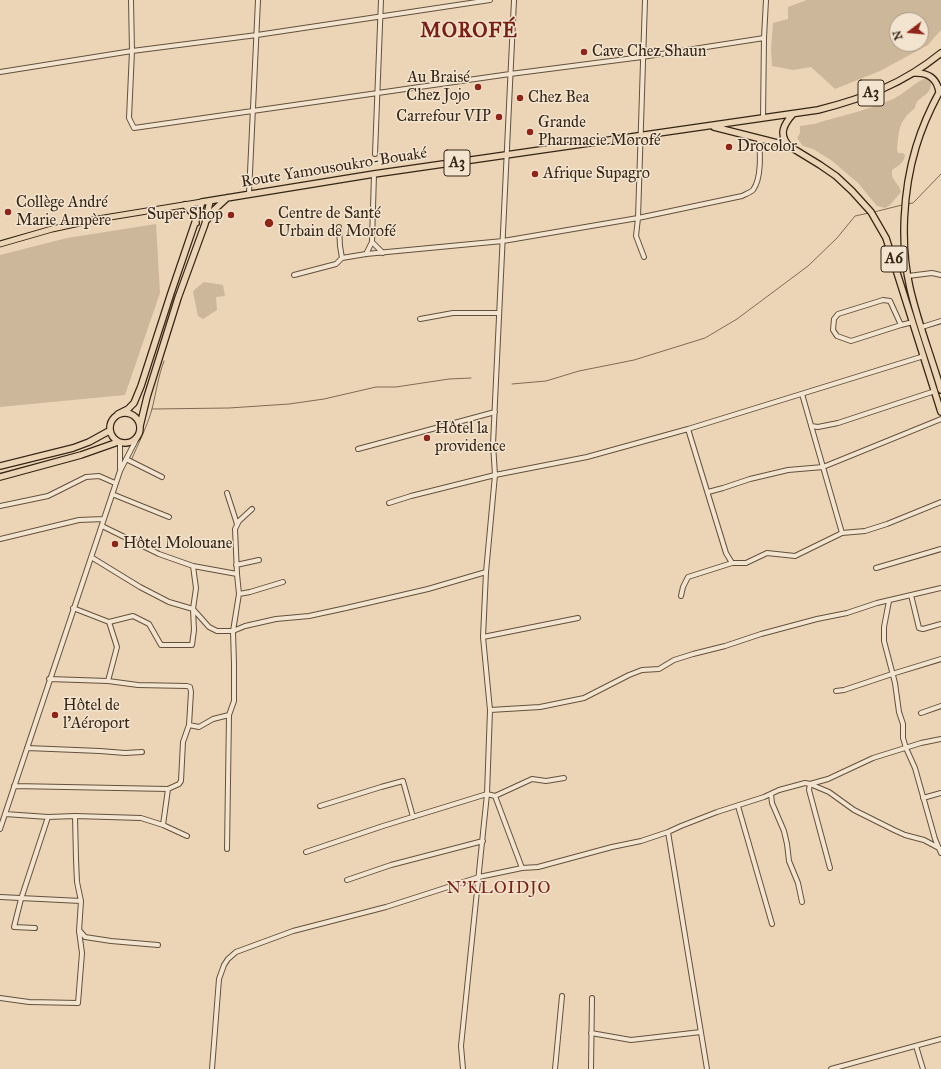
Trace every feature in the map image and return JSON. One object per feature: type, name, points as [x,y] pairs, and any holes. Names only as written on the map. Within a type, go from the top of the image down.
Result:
[{"type":"highway","name":"A3","points":[[793,114],[836,105],[866,96],[914,73],[941,53]]},
{"type":"highway","points":[[914,73],[929,75],[936,82],[940,90]]},
{"type":"highway","name":"A6","points":[[940,90],[916,148],[910,172],[904,221],[904,237],[908,276],[912,295],[922,327],[938,391],[941,412]]},
{"type":"highway","name":"Route Yamousoukro-Bouaké","points":[[202,202],[374,174],[793,114]]},
{"type":"highway","points":[[788,146],[784,139],[783,130],[785,123],[793,114]]},
{"type":"highway","name":"A6","points":[[711,126],[788,146],[836,176],[871,212],[886,238],[924,356],[938,391]]},
{"type":"highway","points":[[205,224],[214,210],[227,198]]},
{"type":"highway","points":[[0,477],[119,443],[128,444],[137,438],[140,431],[147,397],[178,298],[205,224],[210,201]]},
{"type":"highway","points":[[119,443],[114,440],[109,431],[111,421],[134,403],[142,386],[171,293],[196,224],[202,202]]},
{"type":"highway","points":[[185,205],[195,216],[196,224]]},
{"type":"highway","points":[[900,278],[908,276]]},
{"type":"highway","points":[[118,414],[123,413],[132,415],[140,426]]},
{"type":"highway","points":[[0,466],[73,448],[109,431]]},
{"type":"main road","name":"Route Yamousoukro-Bouaké","points":[[0,244],[52,229],[98,219],[202,202]]},
{"type":"street","points":[[131,0],[132,51],[128,118],[134,128],[510,74],[642,57],[764,38]]},
{"type":"street","points":[[249,194],[258,0]]},
{"type":"street","points":[[375,154],[381,0]]},
{"type":"street","points":[[0,72],[132,51],[257,35],[490,0]]},
{"type":"street","points":[[463,1069],[461,1046],[487,794],[490,710],[483,637],[486,572],[495,475],[493,444],[494,412],[514,0]]},
{"type":"street","points":[[644,256],[636,236],[642,135],[642,57],[645,0]]},
{"type":"street","points":[[764,118],[764,38],[766,0]]},
{"type":"street","points":[[294,275],[336,264],[342,258],[366,254],[503,241],[638,218],[742,196],[753,190],[756,182],[760,165],[759,138]]},
{"type":"street","points":[[366,254],[372,242],[374,174]]},
{"type":"street","points":[[339,227],[342,258]]},
{"type":"street","points":[[372,242],[383,253]]},
{"type":"street","points":[[908,276],[932,273],[941,274]]},
{"type":"street","points":[[901,325],[890,301],[883,300],[838,314],[833,323],[833,330],[837,336],[851,341],[914,322]]},
{"type":"street","points":[[420,319],[453,313],[499,314]]},
{"type":"street","points":[[922,327],[941,321]]},
{"type":"street","points":[[389,503],[495,475],[587,457],[688,429],[924,356]]},
{"type":"street","points":[[811,426],[818,427],[838,423],[938,391]]},
{"type":"street","points":[[802,394],[842,533]]},
{"type":"street","points":[[358,449],[494,412]]},
{"type":"street","points":[[708,492],[750,479],[788,470],[823,466],[941,419]]},
{"type":"street","points":[[688,429],[726,553],[732,563]]},
{"type":"street","points":[[0,829],[49,679],[120,471],[137,438]]},
{"type":"street","points":[[119,443],[120,471]]},
{"type":"street","points":[[126,459],[162,477]]},
{"type":"street","points":[[0,506],[48,496],[86,477],[99,476],[116,483]]},
{"type":"street","points":[[227,493],[237,524]]},
{"type":"street","points":[[112,494],[168,517]]},
{"type":"street","points":[[681,596],[683,587],[688,577],[732,563],[746,563],[767,553],[795,556],[842,533],[865,531],[887,524],[941,502]]},
{"type":"street","points":[[227,849],[229,715],[234,701],[233,631],[239,594],[236,565],[235,529],[237,524],[252,509]]},
{"type":"street","points":[[0,539],[79,520],[104,519]]},
{"type":"street","points":[[102,526],[159,554],[193,566],[237,574]]},
{"type":"street","points":[[876,568],[941,548]]},
{"type":"street","points":[[91,557],[140,587],[169,602],[193,609],[209,627],[217,631],[233,631],[245,626],[276,618],[309,616],[346,608],[428,589],[486,572]]},
{"type":"street","points":[[236,565],[259,560]]},
{"type":"street","points":[[74,608],[109,622],[133,616],[149,624],[161,645],[192,645],[194,630],[193,609],[196,588],[193,566]]},
{"type":"street","points":[[239,594],[283,582]]},
{"type":"street","points":[[490,710],[540,707],[584,698],[642,670],[659,669],[674,660],[693,654],[817,619],[847,613],[877,603],[941,588]]},
{"type":"street","points":[[911,595],[919,628],[923,629],[941,624]]},
{"type":"street","points":[[889,601],[884,627],[884,641],[895,683],[899,712],[903,724],[903,738],[915,768],[941,853]]},
{"type":"street","points":[[483,637],[578,618]]},
{"type":"street","points":[[108,681],[117,647],[109,622]]},
{"type":"street","points":[[836,691],[844,690],[941,660]]},
{"type":"street","points":[[14,786],[168,789],[179,784],[181,781],[183,742],[189,725],[190,688],[187,686],[138,685],[108,681],[49,679]]},
{"type":"street","points":[[920,713],[941,706]]},
{"type":"street","points":[[189,725],[199,727],[213,719],[229,715]]},
{"type":"street","points":[[810,784],[828,779],[873,758],[941,739]]},
{"type":"street","points":[[27,748],[125,753],[142,752]]},
{"type":"street","points":[[306,852],[487,794],[495,796],[532,779],[546,781],[564,778]]},
{"type":"street","points":[[320,806],[403,781],[413,818]]},
{"type":"street","points":[[212,1069],[219,979],[224,965],[236,952],[293,931],[386,907],[479,877],[522,868],[545,866],[612,847],[627,845],[668,832],[780,790],[805,783],[829,792],[854,810],[894,830],[905,835],[924,840],[940,849]]},
{"type":"street","points":[[810,784],[809,790],[830,868]]},
{"type":"street","points":[[163,825],[168,789]]},
{"type":"street","points":[[923,798],[941,793]]},
{"type":"street","points":[[771,794],[772,803],[784,831],[789,861],[798,883],[802,902]]},
{"type":"street","points":[[495,796],[522,868]]},
{"type":"street","points":[[738,806],[772,924]]},
{"type":"street","points":[[5,814],[48,817],[75,816],[141,818],[163,825],[186,836]]},
{"type":"street","points":[[0,998],[29,1002],[78,1003],[82,953],[79,931],[81,901],[77,882],[75,816]]},
{"type":"street","points":[[34,928],[14,927],[21,899],[48,817]]},
{"type":"street","points":[[668,832],[707,1069]]},
{"type":"street","points":[[347,880],[391,865],[482,841]]},
{"type":"street","points":[[0,897],[81,901]]},
{"type":"street","points":[[79,931],[85,937],[110,941],[158,945]]},
{"type":"street","points":[[555,1069],[562,996]]},
{"type":"street","points":[[591,1069],[592,998]]},
{"type":"street","points":[[591,1032],[631,1040],[701,1032]]},
{"type":"street","points":[[831,1069],[849,1067],[941,1039]]},
{"type":"street","points":[[916,1046],[923,1069]]},
{"type":"shaded area","points":[[807,0],[941,0],[941,30],[929,44],[929,12],[889,12],[889,52],[915,52],[880,71],[835,89],[811,67],[793,70],[772,66],[771,49],[773,23],[788,19],[788,7]]},
{"type":"shaded area","points":[[926,78],[931,81],[930,90],[917,102],[915,108],[905,118],[900,127],[897,150],[898,153],[903,153],[905,155],[902,162],[892,170],[892,174],[901,192],[890,205],[885,208],[877,206],[858,183],[831,160],[813,149],[803,146],[797,138],[800,133],[800,126],[814,124],[883,103],[897,97]]},
{"type":"shaded area","points":[[156,224],[160,293],[125,395],[0,407],[0,255],[67,238]]},
{"type":"shaded area","points":[[204,282],[223,285],[225,296],[216,297],[217,310],[203,319],[198,316],[193,292]]},
{"type":"waterway","points":[[907,204],[913,203],[941,174]]},
{"type":"waterway","points":[[874,212],[902,205]]},
{"type":"waterway","points":[[512,384],[546,381],[579,371],[634,360],[705,338],[737,319],[808,266],[837,238],[855,216],[869,213]]},
{"type":"waterway","points":[[131,461],[150,416],[164,361]]},
{"type":"waterway","points":[[152,409],[229,408],[289,404],[324,399],[376,387],[396,387],[449,379],[471,378]]},
{"type":"place","name":"Cave Chez Shaun","points":[[584,52]]},
{"type":"place","name":"Au Braisé Chez Jojo","points":[[478,87]]},
{"type":"place","name":"Chez Bea","points":[[520,98]]},
{"type":"place","name":"Carrefour VIP","points":[[499,117]]},
{"type":"place","name":"Grande Pharmacie Morofé","points":[[530,132]]},
{"type":"place","name":"Drocolor","points":[[729,147]]},
{"type":"place","name":"Afrique Supagro","points":[[535,174]]},
{"type":"place","name":"Collège André Marie Ampère","points":[[8,212]]},
{"type":"place","name":"Super Shop","points":[[231,215]]},
{"type":"place","name":"Centre de Santé Urbain de Morofé","points":[[269,223]]},
{"type":"place","name":"Hôtel la providence","points":[[427,438]]},
{"type":"place","name":"Hôtel Molouane","points":[[115,544]]},
{"type":"place","name":"Hôtel de l'Aéroport","points":[[55,715]]},
{"type":"district","name":"MOROFÉ","points":[[469,32]]},
{"type":"district","name":"N'KLOIDJO","points":[[499,889]]}]
